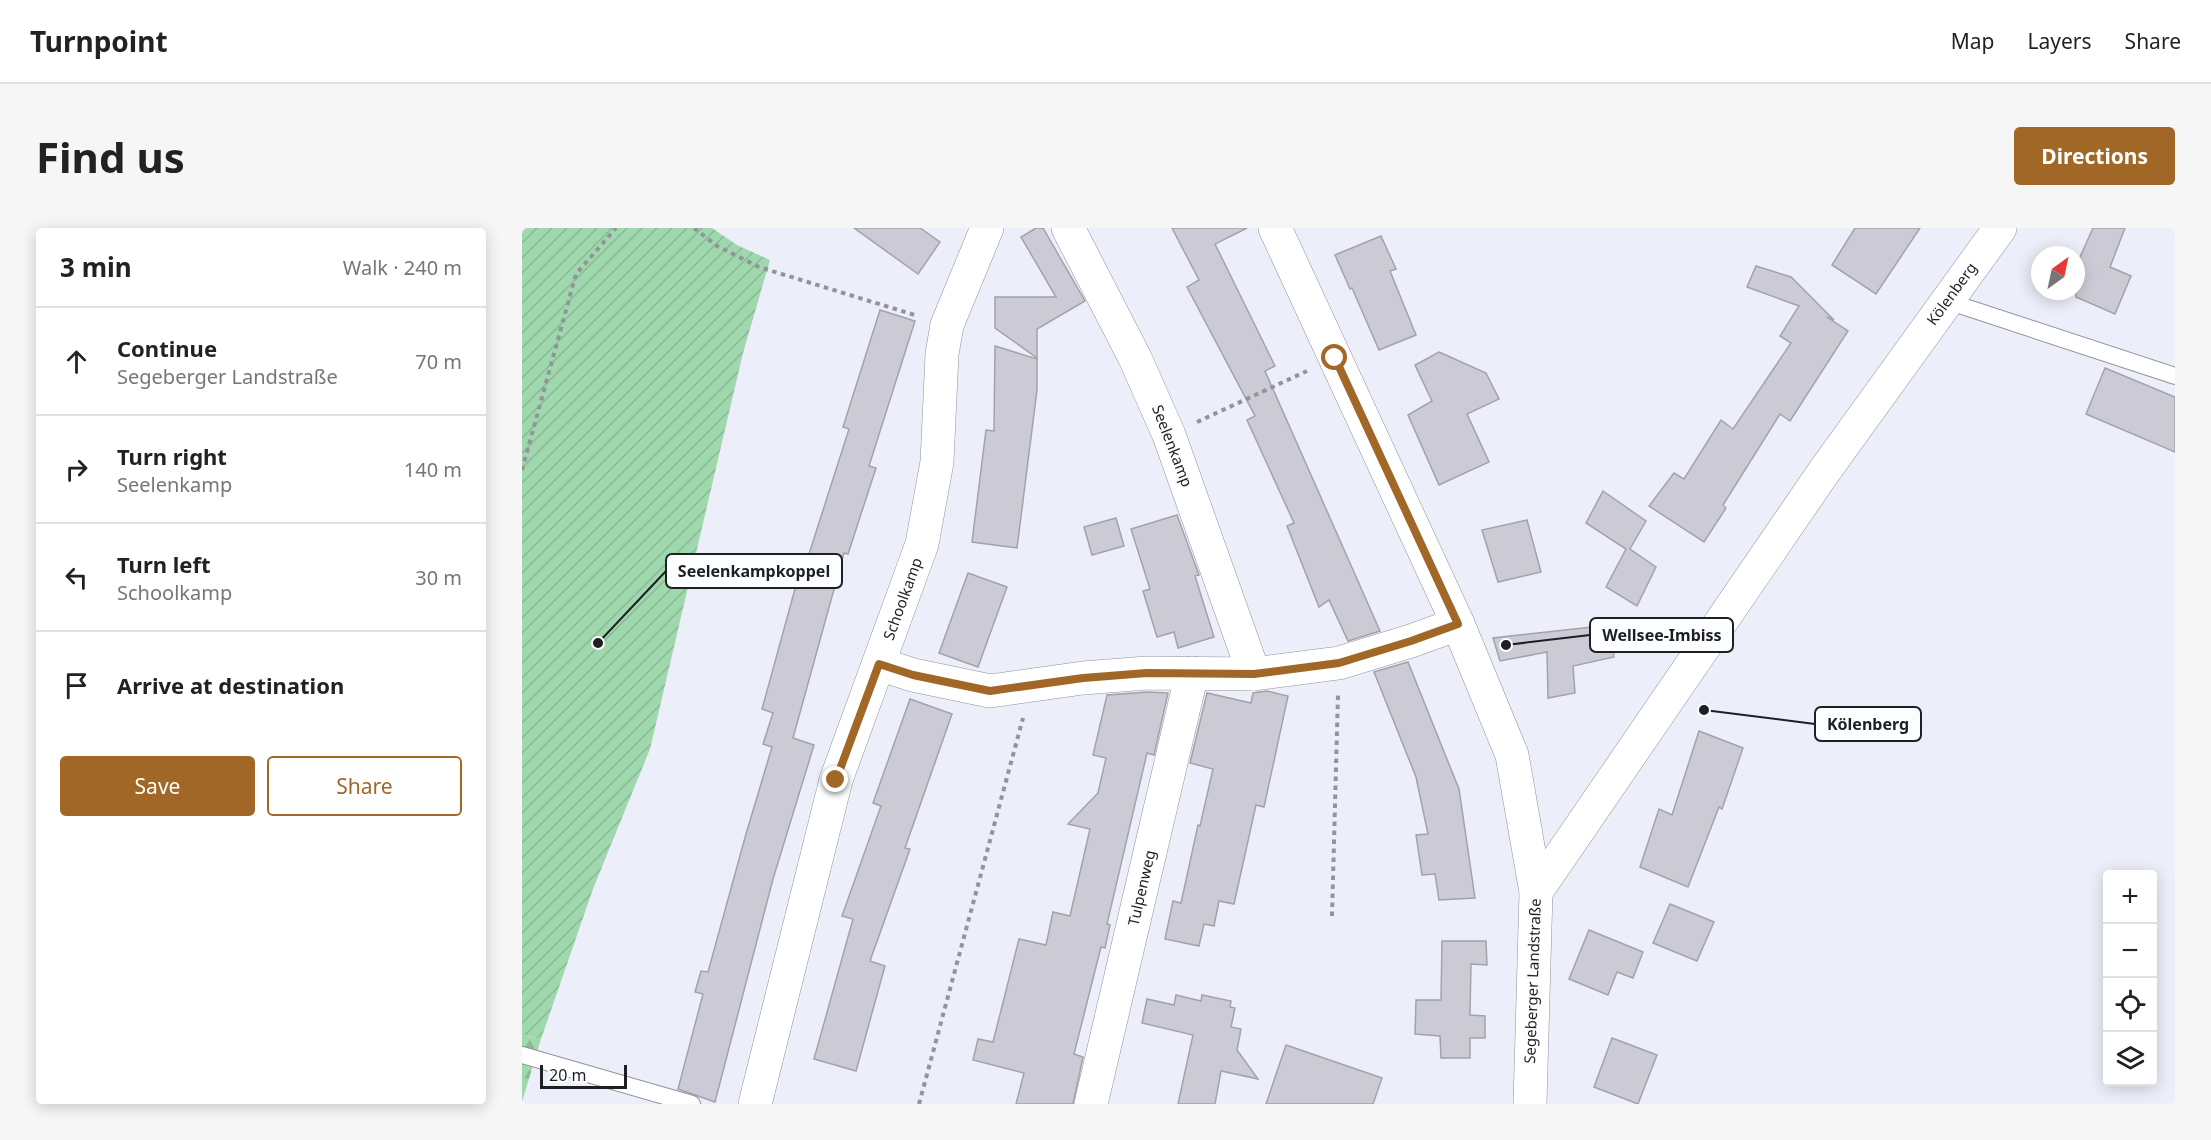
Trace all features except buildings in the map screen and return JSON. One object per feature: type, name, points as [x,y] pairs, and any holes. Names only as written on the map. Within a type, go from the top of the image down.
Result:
[{"type":"street","name":"Schoolkamp","points":[[755,1104],[836,780],[922,544],[936,462],[942,354],[947,325],[987,228]]},
{"type":"street","name":"Seelenkamp","points":[[1068,228],[1135,358],[1169,435],[1254,674]]},
{"type":"street","name":"Segeberger Landstraße","points":[[1275,228],[1458,624],[1512,755],[1536,892],[1530,1104]]},
{"type":"street","name":"Kölenberg","points":[[1536,892],[1823,473],[2000,228]]},
{"type":"street","points":[[879,664],[913,675],[990,691],[1083,678],[1147,673],[1254,674],[1339,663],[1458,624]]},
{"type":"street","name":"Tulpenweg","points":[[1091,1104],[1192,673]]},
{"type":"lane","points":[[1947,300],[2175,376]]},
{"type":"lane","points":[[522,1055],[692,1104]]},
{"type":"path","points":[[522,470],[576,274],[616,228]]},
{"type":"path","points":[[694,228],[717,246],[759,267],[947,325]]},
{"type":"path","points":[[1212,415],[1335,358]]},
{"type":"path","points":[[1332,916],[1339,663]]},
{"type":"path","points":[[919,1104],[1032,686]]},
{"type":"green space","points":[[522,228],[712,228],[737,245],[770,260],[743,353],[650,749],[593,889],[541,1039],[522,1035]]},
{"type":"green space","points":[[522,1035],[541,1039],[522,1102]]},
{"type":"place","name":"Seelenkampkoppel","points":[[598,643]]},
{"type":"place","name":"Wellsee-Imbiss","points":[[1506,645]]},
{"type":"place","name":"Kölenberg","points":[[1704,710]]},
{"type":"route","points":[[836,780],[879,664],[913,675],[990,691],[1083,678],[1147,673],[1254,674],[1339,663],[1458,624],[1335,358]]}]
